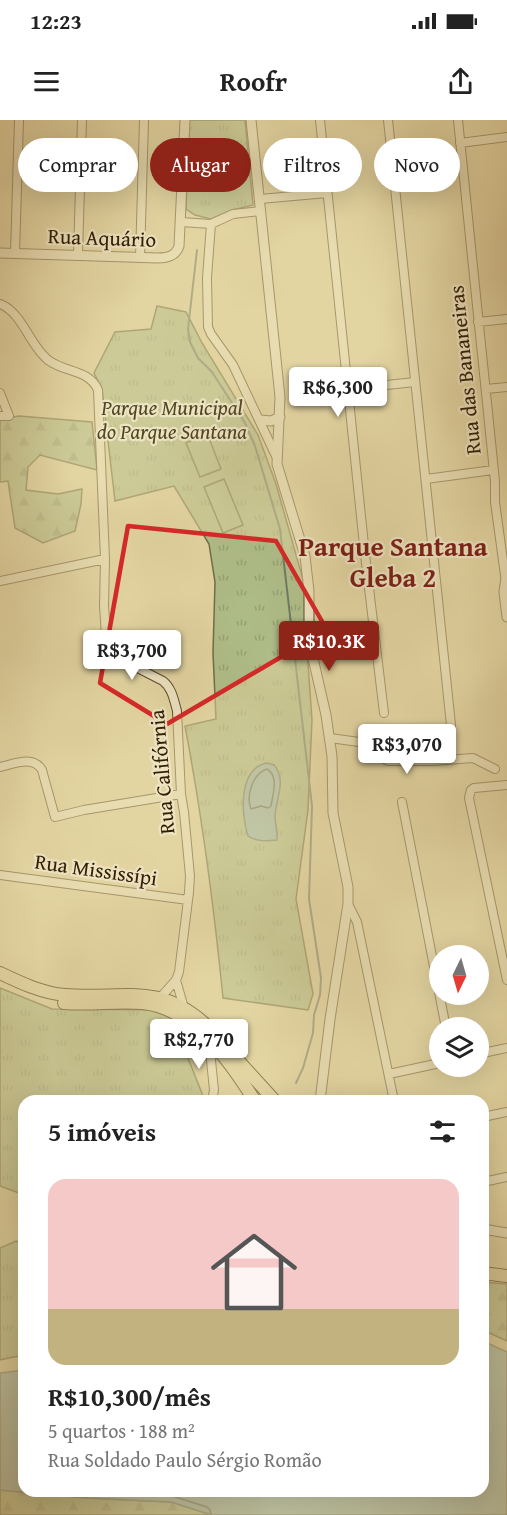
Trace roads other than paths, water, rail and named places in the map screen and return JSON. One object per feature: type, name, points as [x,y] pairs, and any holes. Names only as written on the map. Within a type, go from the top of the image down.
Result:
[{"type":"main road","points":[[0,973],[40,990],[54,993],[67,995],[135,994],[160,998],[184,1008],[213,1032],[270,1095]]},
{"type":"main road","points":[[0,982],[24,993],[53,1001],[134,1003],[158,1006],[180,1016],[208,1040],[229,1063],[251,1095]]},
{"type":"main road","points":[[489,1266],[507,1268]]},
{"type":"main road","points":[[489,1274],[507,1276]]},
{"type":"street","points":[[15,253],[19,120]]},
{"type":"street","points":[[78,255],[82,120]]},
{"type":"street","points":[[140,258],[144,120]]},
{"type":"street","points":[[181,222],[184,120]]},
{"type":"street","points":[[251,120],[279,385],[280,417],[276,456]]},
{"type":"street","points":[[320,120],[365,555],[384,713]]},
{"type":"street","points":[[388,120],[451,725]]},
{"type":"street","name":"Rua das Bananeiras","points":[[458,120],[460,138]]},
{"type":"street","points":[[460,143],[507,137]]},
{"type":"street","name":"Rua das Bananeiras","points":[[460,143],[494,470],[495,502],[506,574],[507,617]]},
{"type":"street","points":[[260,199],[327,193]]},
{"type":"street","points":[[261,211],[233,214],[211,224],[207,278],[208,327],[233,365],[276,456],[305,556],[309,591],[310,645],[330,738],[333,813],[348,887],[348,904],[321,1095]]},
{"type":"street","name":"Rua Aquário","points":[[0,253],[158,258],[171,256],[177,250],[181,222],[211,224]]},
{"type":"street","name":"Rua Califórnia","points":[[0,304],[12,312],[45,358],[92,379],[98,390],[101,422],[104,606],[107,642],[122,660],[167,684],[177,711],[181,794],[190,876],[179,972],[176,980],[184,1008]]},
{"type":"street","points":[[478,322],[507,319]]},
{"type":"street","points":[[348,389],[415,382]]},
{"type":"street","points":[[486,389],[507,387]]},
{"type":"street","points":[[0,393],[4,416]]},
{"type":"street","points":[[260,420],[271,421],[280,417]]},
{"type":"street","points":[[426,479],[494,470]]},
{"type":"street","points":[[0,581],[105,559]]},
{"type":"street","points":[[330,738],[359,741],[388,761],[473,758],[495,768]]},
{"type":"street","points":[[0,767],[27,761],[38,765],[42,770],[55,817],[181,794]]},
{"type":"street","points":[[507,785],[474,788],[469,798],[507,980]]},
{"type":"street","points":[[402,802],[444,1017]]},
{"type":"street","name":"Rua Mississípi","points":[[0,875],[188,900]]},
{"type":"street","points":[[348,904],[357,922],[393,1095]]},
{"type":"street","points":[[344,928],[357,922]]},
{"type":"street","points":[[160,998],[176,980]]},
{"type":"street","points":[[208,1040],[213,1095]]},
{"type":"street","points":[[489,1052],[507,1048]]},
{"type":"street","points":[[389,1074],[429,1065]]},
{"type":"street","points":[[489,1116],[507,1112]]},
{"type":"street","points":[[489,1181],[507,1177]]},
{"type":"street","points":[[489,1230],[507,1233]]},
{"type":"water","points":[[267,763],[274,765],[280,777],[275,816],[277,840],[262,841],[248,836],[243,805],[246,783],[251,774],[258,767]]},
{"type":"water","points":[[489,1344],[507,1352],[507,1515],[212,1515],[171,1502],[76,1497],[489,1497]]},
{"type":"water","points":[[18,1371],[18,1492],[0,1490],[0,1373]]},
{"type":"waterway","points":[[197,250],[188,329],[190,342],[198,358],[212,372],[245,423],[255,446],[280,529],[312,806],[309,899],[321,978],[313,1033],[296,1083]]},
{"type":"district","name":"Parque Santana Gleba 2","points":[[393,562]]},
{"type":"park label","name":"Parque Municipal do Parque Santana","points":[[172,420]]}]
